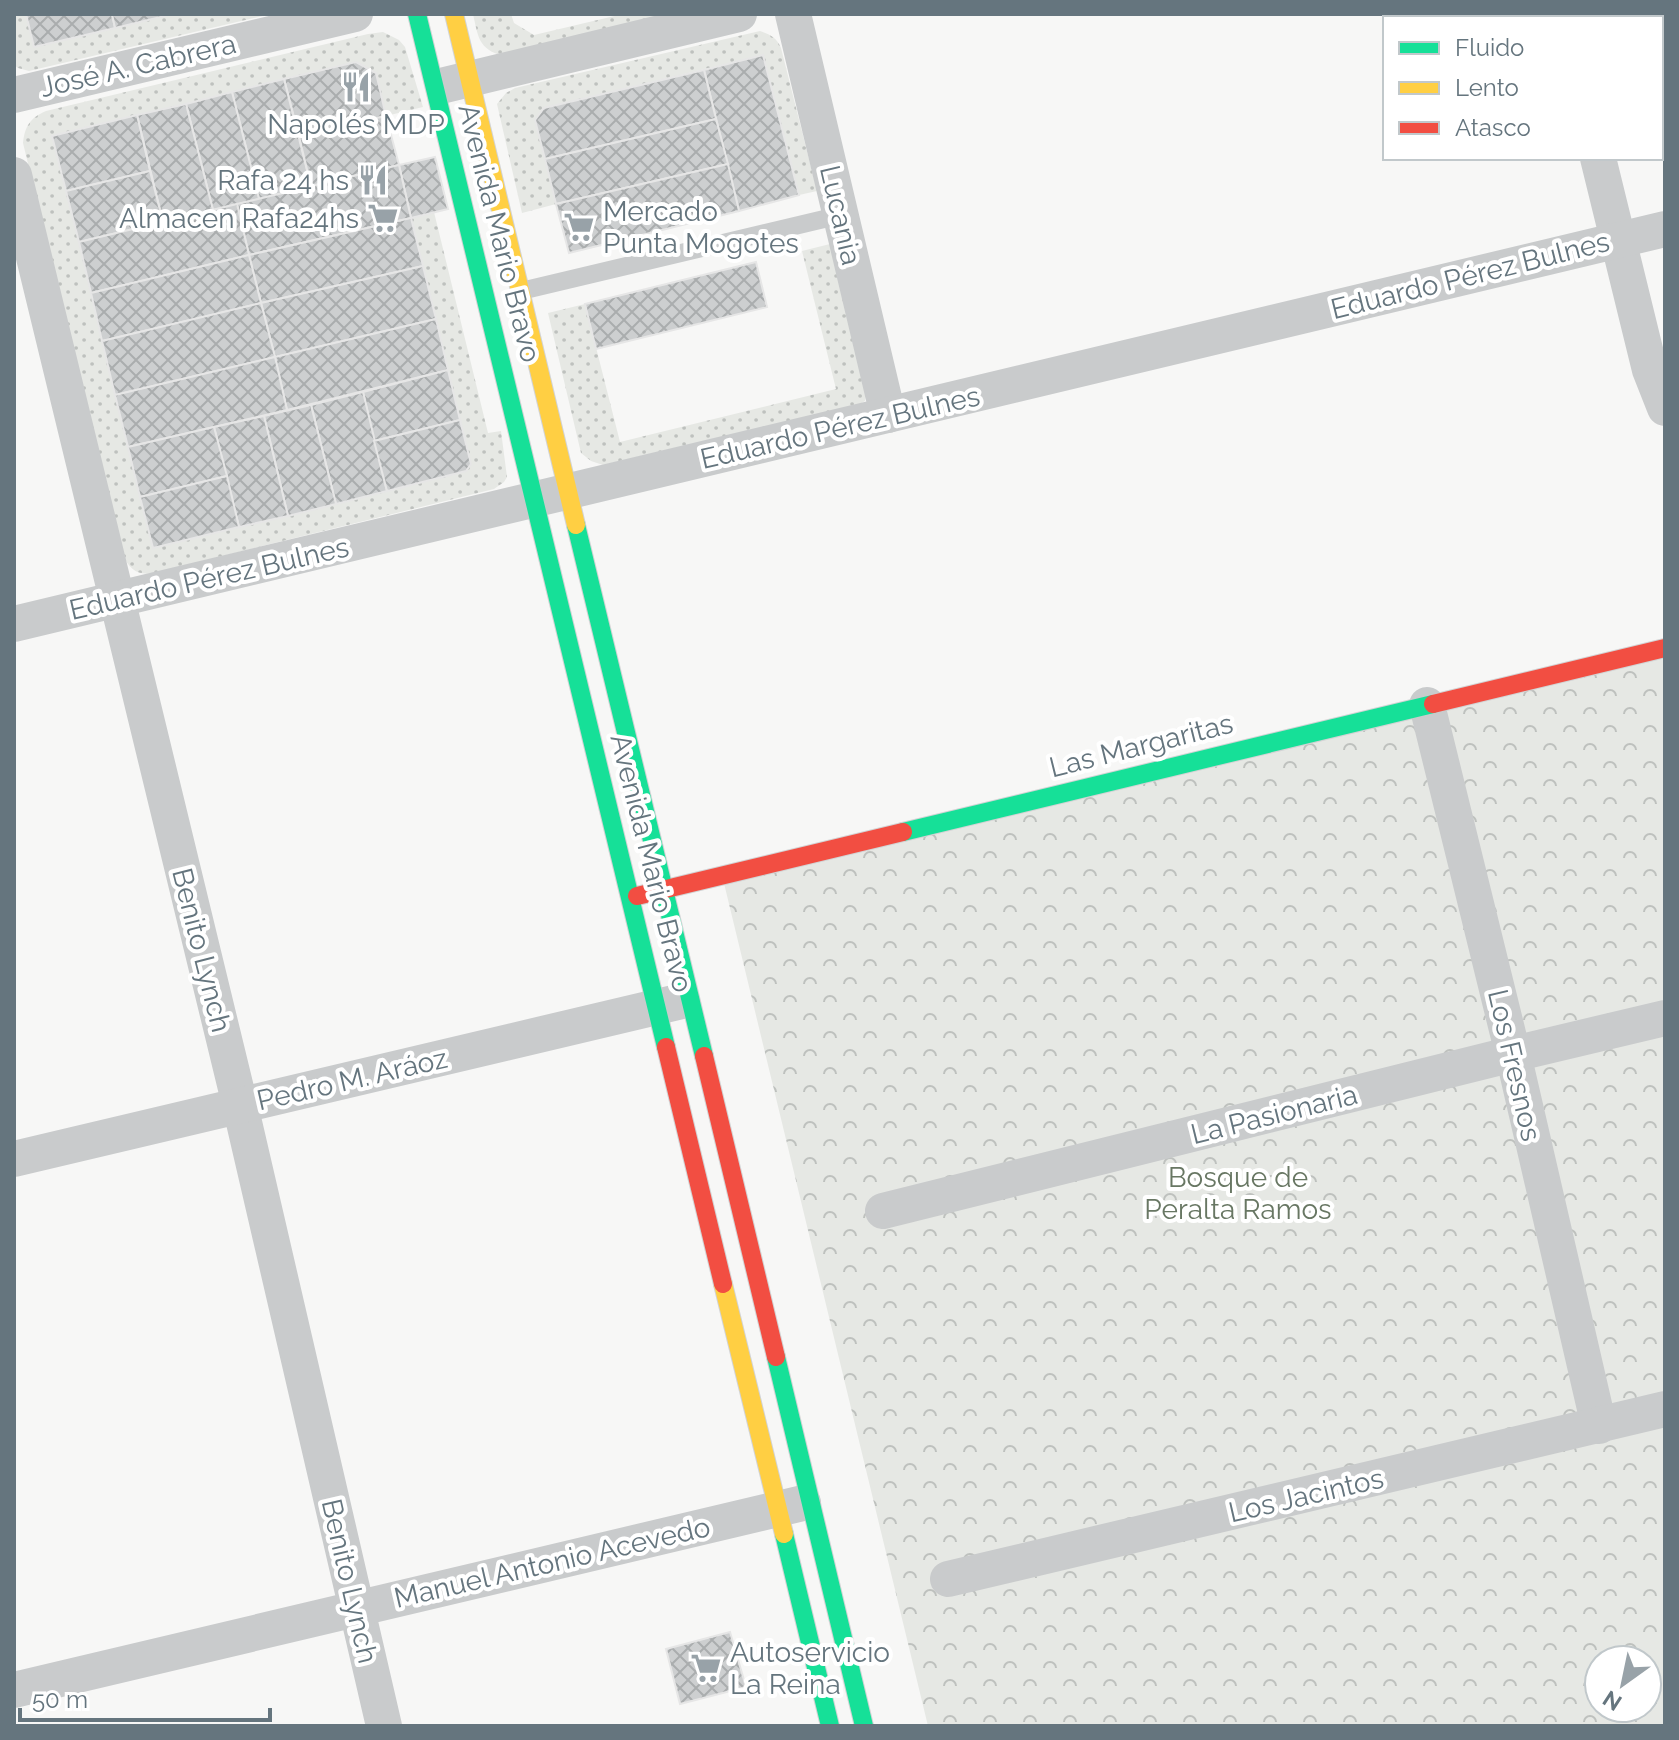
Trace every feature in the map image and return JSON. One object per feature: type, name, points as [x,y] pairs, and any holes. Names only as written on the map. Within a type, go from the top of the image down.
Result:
[{"type":"main road","name":"Avenida Mario Bravo","points":[[417,14],[435,87],[663,889],[673,1003],[794,1505],[830,1726]]},
{"type":"main road","name":"Avenida Mario Bravo","points":[[454,14],[521,291],[552,495],[631,897],[673,1003],[794,1505],[864,1726]]},
{"type":"main road","name":"Las Margaritas","points":[[631,897],[1665,648]]},
{"type":"street","name":"José A. Cabrera","points":[[14,95],[355,14]]},
{"type":"street","points":[[435,87],[739,14]]},
{"type":"street","name":"Lucania","points":[[793,14],[888,415]]},
{"type":"street","points":[[1598,160],[1650,370],[1665,408]]},
{"type":"street","name":"Benito Lynch","points":[[14,175],[240,1105],[384,1726]]},
{"type":"street","name":"Eduardo Pérez Bulnes","points":[[14,624],[1665,229]]},
{"type":"street","name":"Los Fresnos","points":[[1427,705],[1513,1054],[1599,1426]]},
{"type":"street","name":"Pedro M. Aráoz","points":[[14,1159],[673,1003]]},
{"type":"street","name":"La Pasionaria","points":[[883,1211],[1665,1018]]},
{"type":"street","name":"Los Jacintos","points":[[948,1579],[1665,1409]]},
{"type":"street","name":"Manuel Antonio Acevedo","points":[[14,1690],[794,1505]]},
{"type":"lane","points":[[521,291],[841,215]]},
{"type":"green space","points":[[14,14],[26,14],[35,47],[173,14],[271,14],[29,71],[14,65]]},
{"type":"green space","points":[[473,14],[511,14],[514,23],[534,35],[623,14],[683,14],[503,56],[484,45]]},
{"type":"green space","points":[[760,31],[773,37],[781,48],[817,191],[799,195],[763,55],[544,108],[535,120],[556,204],[522,213],[497,104],[506,93],[515,88]]},
{"type":"green space","points":[[383,32],[399,40],[405,47],[423,107],[386,116],[376,74],[356,62],[53,136],[153,548],[466,471],[471,464],[411,218],[434,212],[488,433],[501,431],[507,477],[494,489],[153,573],[138,572],[131,568],[123,555],[23,143],[27,127],[46,111]]},
{"type":"green space","points":[[830,244],[865,401],[603,465],[581,453],[548,313],[585,304],[620,442],[836,389],[802,251]]},
{"type":"green space","name":"Bosque de Peralta Ramos","points":[[1665,648],[1665,1726],[928,1726],[722,875]]},
{"type":"building","points":[[26,14],[112,14],[115,28],[34,47]]},
{"type":"building","points":[[112,14],[173,14],[115,28]]},
{"type":"building","points":[[763,55],[799,195],[739,211],[704,70]]},
{"type":"building","points":[[356,62],[376,73],[386,116],[299,136],[284,79]]},
{"type":"building","points":[[704,70],[716,119],[545,159],[535,120],[544,108]]},
{"type":"building","points":[[284,79],[311,186],[259,199],[232,92]]},
{"type":"building","points":[[232,92],[259,199],[213,210],[186,104]]},
{"type":"building","points":[[186,104],[213,210],[163,222],[137,115]]},
{"type":"building","points":[[137,115],[150,171],[66,191],[52,136]]},
{"type":"building","points":[[386,116],[399,165],[311,186],[299,136]]},
{"type":"building","points":[[716,119],[728,164],[556,204],[545,159]]},
{"type":"building","points":[[435,157],[448,209],[411,218],[399,165]]},
{"type":"building","points":[[728,164],[739,211],[569,253],[556,204]]},
{"type":"building","points":[[399,165],[411,218],[249,255],[237,204]]},
{"type":"building","points":[[150,171],[163,222],[79,242],[66,191]]},
{"type":"building","points":[[237,204],[249,255],[91,293],[79,242]]},
{"type":"building","points":[[411,218],[423,266],[261,303],[249,255]]},
{"type":"building","points":[[249,255],[261,303],[102,341],[91,293]]},
{"type":"building","points":[[756,262],[767,307],[596,349],[585,304]]},
{"type":"building","points":[[423,266],[436,319],[275,357],[261,303]]},
{"type":"building","points":[[261,303],[275,357],[115,395],[102,341]]},
{"type":"building","points":[[436,319],[448,370],[287,410],[275,357]]},
{"type":"building","points":[[275,357],[287,410],[128,447],[115,395]]},
{"type":"building","points":[[448,370],[460,420],[374,441],[363,392]]},
{"type":"building","points":[[363,392],[387,491],[336,504],[311,405]]},
{"type":"building","points":[[311,405],[336,504],[288,516],[264,416]]},
{"type":"building","points":[[264,416],[288,516],[239,527],[214,427]]},
{"type":"building","points":[[460,420],[471,464],[466,471],[387,491],[374,441]]},
{"type":"building","points":[[214,427],[227,476],[140,497],[128,447]]},
{"type":"building","points":[[227,476],[239,527],[153,548],[140,497]]},
{"type":"building","name":"Autoservicio La Reina","points":[[730,1632],[746,1687],[680,1704],[666,1649]]},
{"type":"traffic: fast","points":[[417,14],[666,1047]]},
{"type":"traffic: fast","points":[[576,525],[704,1056]]},
{"type":"traffic: fast","points":[[903,832],[1433,704]]},
{"type":"traffic: fast","points":[[776,1357],[864,1726]]},
{"type":"traffic: fast","points":[[784,1534],[830,1726]]},
{"type":"traffic: slow","points":[[454,14],[576,525]]},
{"type":"traffic: slow","points":[[723,1284],[784,1534]]},
{"type":"traffic: jam","points":[[1433,704],[1665,648]]},
{"type":"traffic: jam","points":[[637,896],[903,832]]},
{"type":"traffic: jam","points":[[666,1047],[723,1284]]},
{"type":"traffic: jam","points":[[704,1056],[776,1357]]},
{"type":"place","name":"Napolés MDP","points":[[356,87]]},
{"type":"place","name":"Rafa 24 hs","points":[[373,180]]},
{"type":"place","name":"Almacen Rafa24hs","points":[[383,218]]},
{"type":"place","name":"Mercado Punta Mogotes","points":[[579,227]]},
{"type":"place","name":"Autoservicio La Reina","points":[[706,1668]]}]
